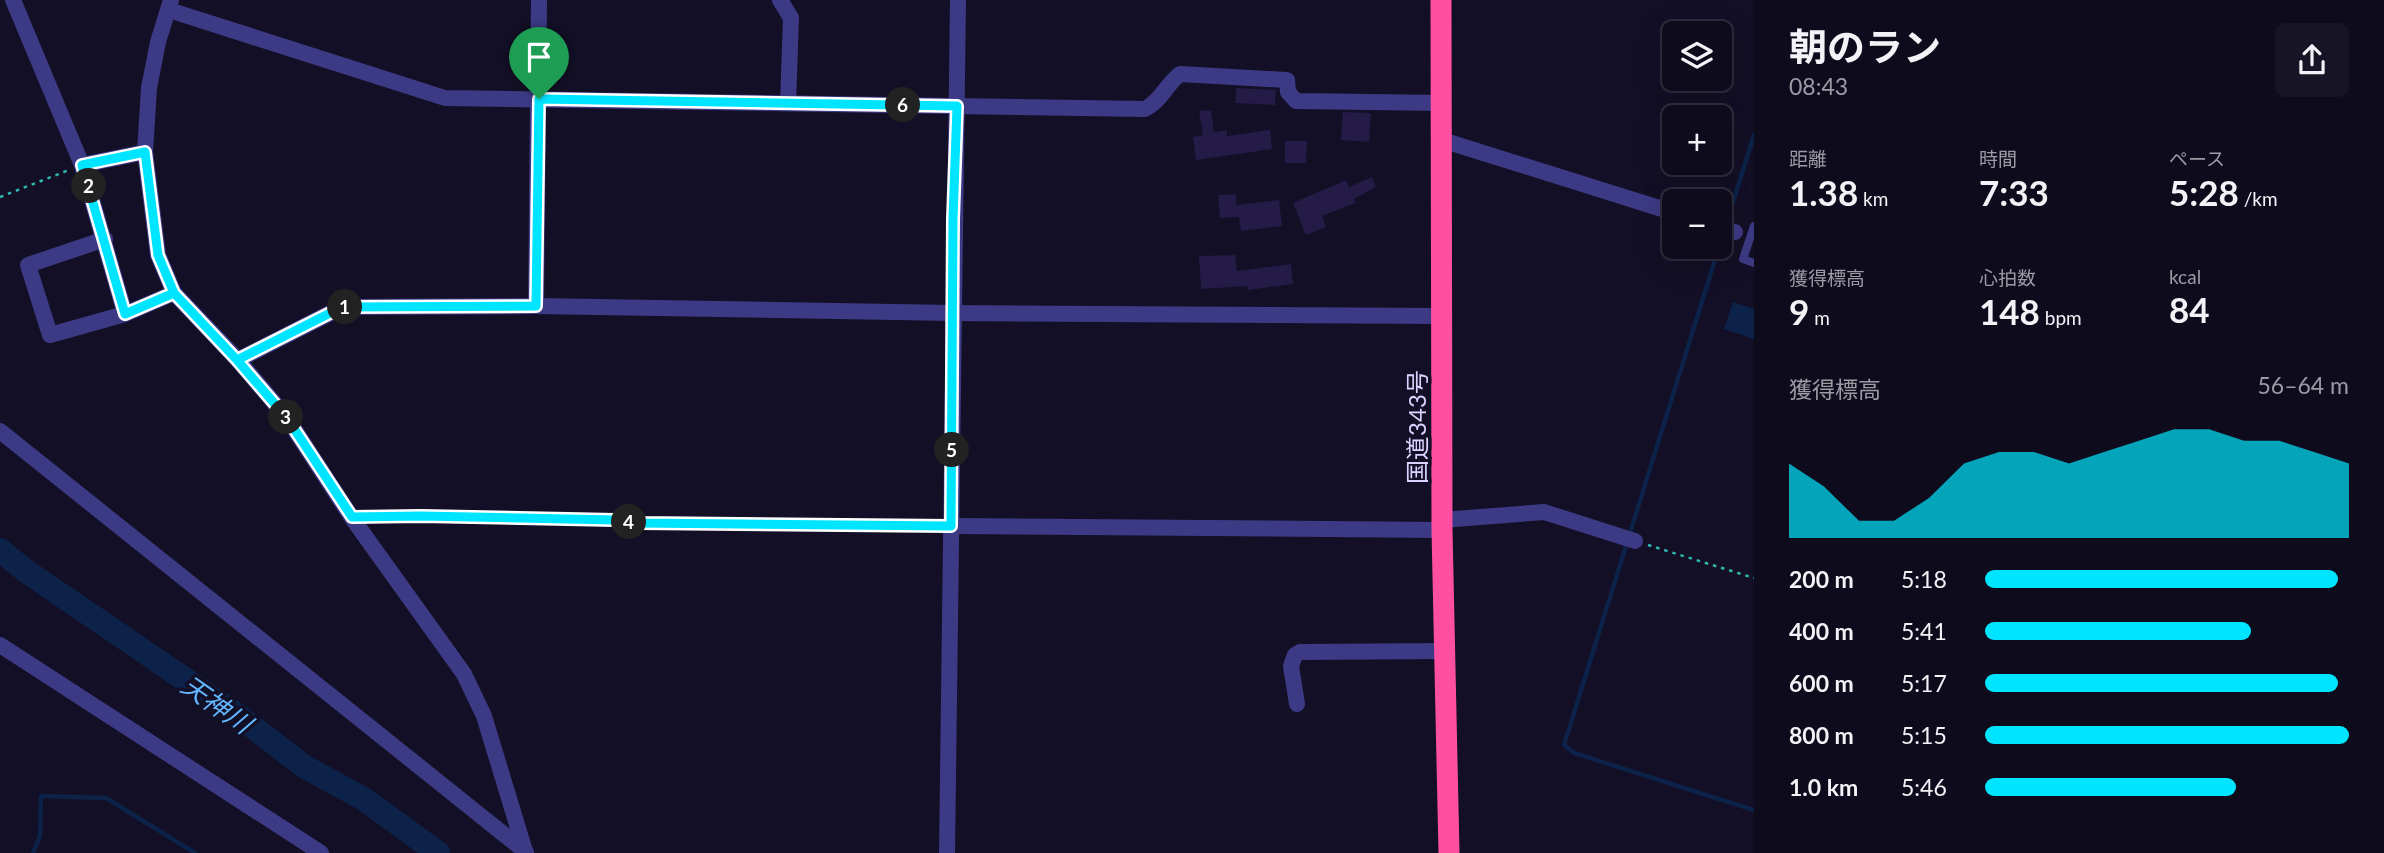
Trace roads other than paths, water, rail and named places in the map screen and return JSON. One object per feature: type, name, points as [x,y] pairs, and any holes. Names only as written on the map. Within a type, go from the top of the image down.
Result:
[{"type":"highway","name":"国道343号","points":[[1441,0],[1442,525],[1449,853]]},
{"type":"street","points":[[0,4],[12,0],[82,165],[125,314]]},
{"type":"street","points":[[536,306],[539,0]]},
{"type":"street","points":[[780,0],[791,18],[788,103]]},
{"type":"street","points":[[947,853],[958,0]]},
{"type":"street","points":[[526,852],[484,716],[464,674],[352,517],[287,418],[174,293],[158,255],[145,152],[149,88],[158,43],[170,5],[445,98],[1145,109],[1155,104],[1169,83],[1180,75],[1287,80],[1288,92],[1296,101],[1442,103]]},
{"type":"street","points":[[1441,139],[1662,209]]},
{"type":"street","points":[[82,165],[145,152]]},
{"type":"street","points":[[105,239],[28,265],[50,335],[125,314],[174,293]]},
{"type":"street","points":[[237,360],[342,307],[536,306],[953,313],[1441,316]]},
{"type":"street","points":[[0,431],[526,852]]},
{"type":"street","points":[[951,526],[1442,525],[1544,512],[1627,538]]},
{"type":"street","points":[[0,645],[321,853]]},
{"type":"street","points":[[1297,704],[1291,666],[1295,655],[1300,652],[1445,651]]},
{"type":"lane","points":[[1754,226],[1735,232],[1743,259],[1754,263]]},
{"type":"water","points":[[1733,302],[1754,309],[1754,339],[1724,329]]},
{"type":"waterway","points":[[1732,205],[1754,135]]},
{"type":"waterway","points":[[1715,259],[1564,745],[1574,753],[1754,810]]},
{"type":"waterway","name":"天神川","points":[[0,550],[26,571],[240,717],[305,767],[364,799],[438,853]]},
{"type":"waterway","points":[[33,853],[40,836],[41,796],[106,798],[195,853]]}]
